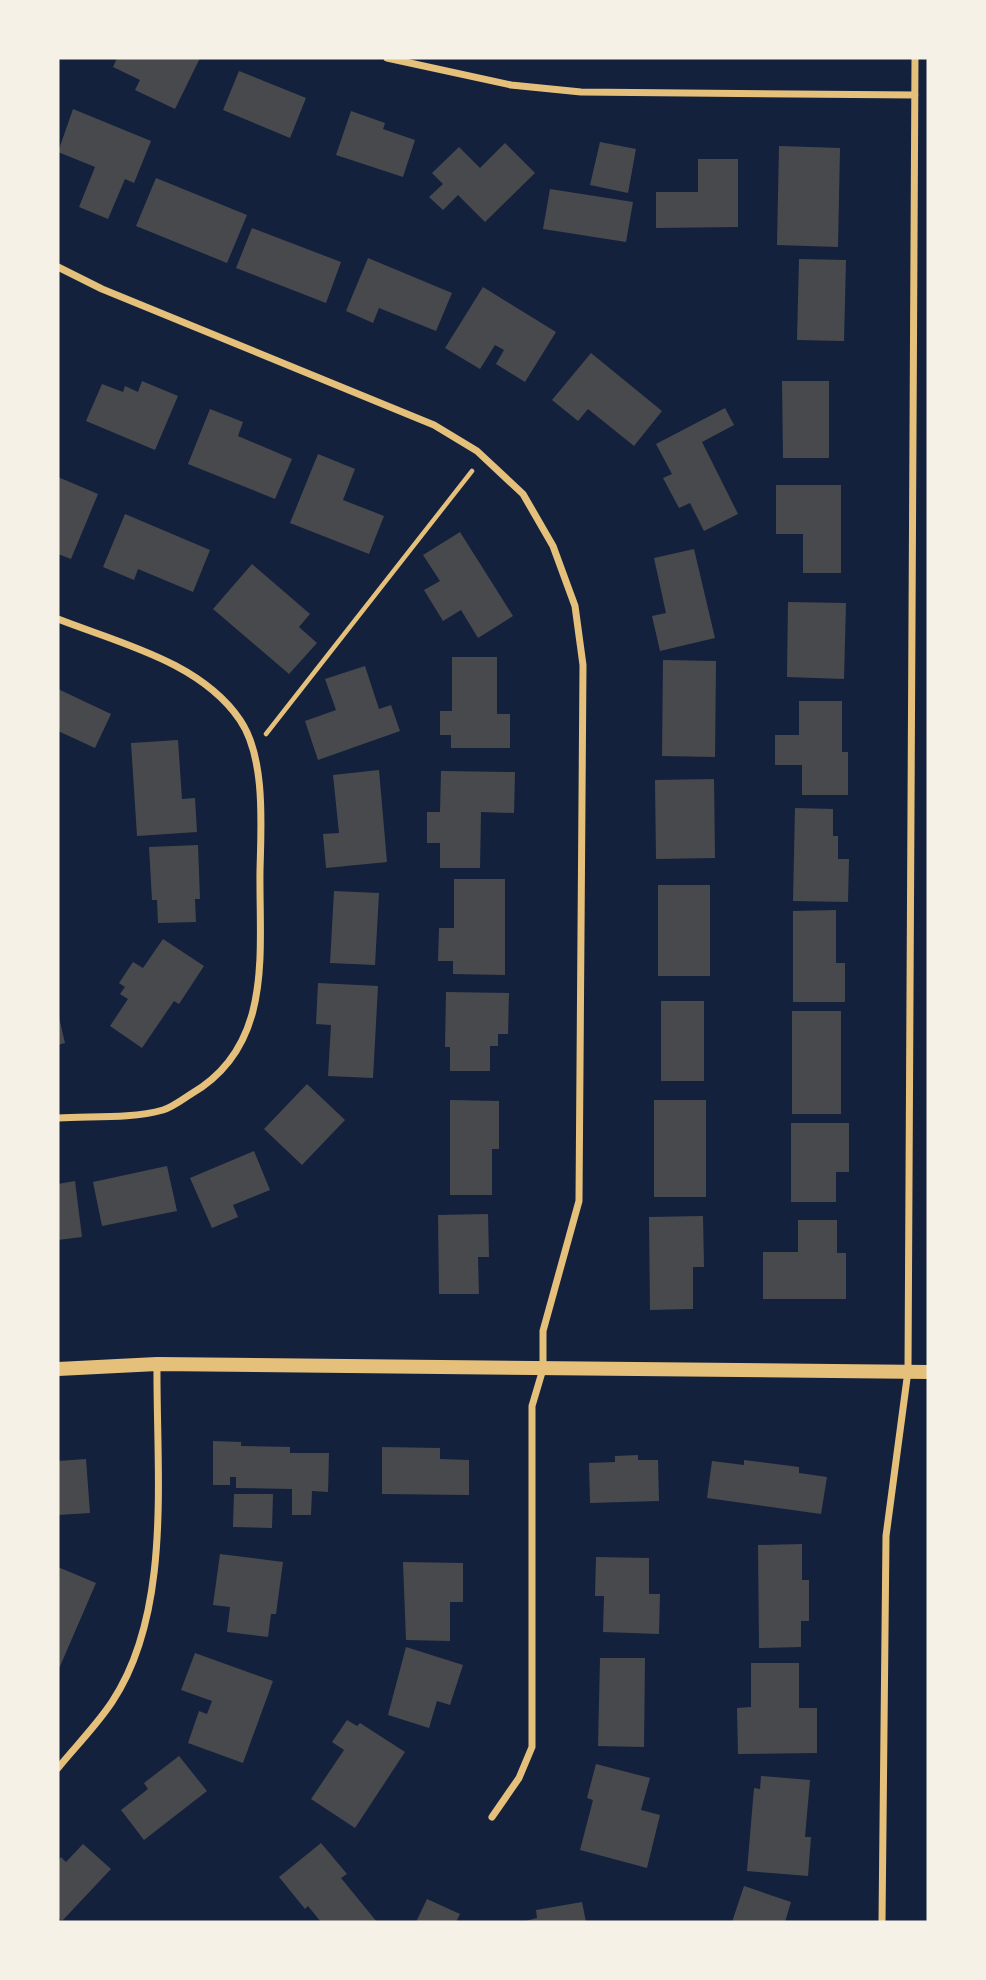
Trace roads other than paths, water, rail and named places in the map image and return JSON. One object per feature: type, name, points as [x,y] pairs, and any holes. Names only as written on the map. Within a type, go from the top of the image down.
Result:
[{"type":"main road","points":[[58,1369],[157,1364],[928,1372]]},
{"type":"street","points":[[387,58],[511,85],[581,92],[915,95]]},
{"type":"street","points":[[881,1922],[886,1536],[908,1371],[915,58]]},
{"type":"street","points":[[58,267],[102,289],[434,425],[484,457],[523,494],[553,546],[575,606],[583,665],[579,1201],[543,1331],[543,1369],[532,1406],[532,1747],[519,1778],[492,1817]]},
{"type":"street","points":[[58,619],[174,665],[211,689],[241,721],[252,752],[261,804],[257,1003],[242,1044],[211,1083],[164,1110],[58,1118]]},
{"type":"street","points":[[58,1768],[112,1702],[134,1659],[146,1624],[156,1577],[157,1364]]}]
